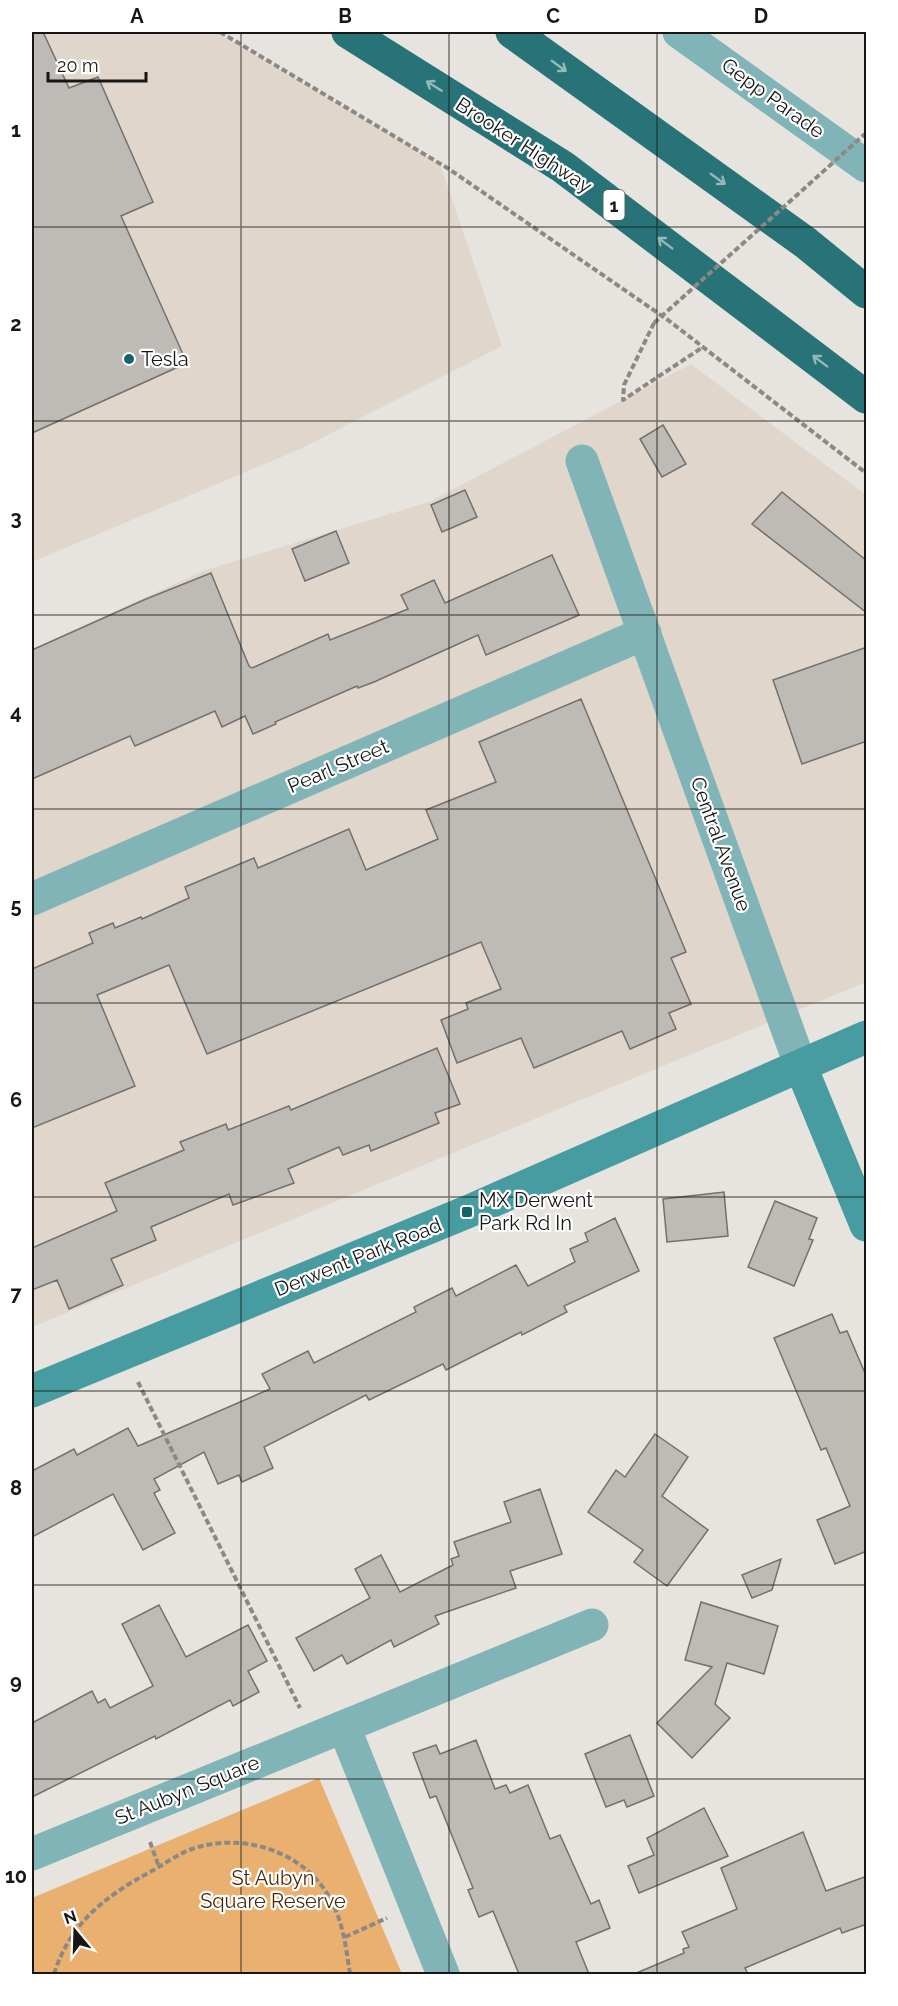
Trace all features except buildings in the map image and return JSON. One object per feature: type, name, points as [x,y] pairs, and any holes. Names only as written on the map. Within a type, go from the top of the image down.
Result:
[{"type":"highway","name":"Brooker Highway","points":[[348,32],[563,167],[867,397]]},
{"type":"highway","points":[[512,32],[806,243],[867,292]]},
{"type":"street","name":"Gepp Parade","points":[[679,32],[867,166]]},
{"type":"street","name":"Central Avenue","points":[[582,460],[801,1067],[867,1225]]},
{"type":"street","name":"Pearl Street","points":[[32,899],[645,633]]},
{"type":"street","name":"Derwent Park Road","points":[[32,1391],[467,1212],[860,1043]]},
{"type":"street","name":"St Aubyn Square","points":[[32,1854],[592,1625]]},
{"type":"street","points":[[329,1732],[416,1906],[443,1974]]},
{"type":"path","points":[[220,32],[449,169],[668,320],[867,473]]},
{"type":"path","points":[[703,347],[623,400],[624,384],[654,323],[865,134]]},
{"type":"path","points":[[124,1354],[329,1732]]},
{"type":"path","points":[[54,1974],[59,1957],[80,1926],[109,1895],[192,1849],[250,1842],[280,1854],[312,1873],[329,1897],[344,1937],[350,1974]]},
{"type":"path","points":[[344,1937],[416,1906]]},
{"type":"shaded area","points":[[32,32],[216,32],[440,164],[502,346],[300,449],[32,562]]},
{"type":"shaded area","points":[[691,364],[866,495],[866,982],[32,1327],[32,649],[203,571],[429,502]]},
{"type":"green space","name":"St Aubyn Square Reserve","points":[[319,1778],[402,1974],[32,1974],[32,1898]]},
{"type":"place","name":"Tesla","points":[[129,359]]},
{"type":"place","name":"MX Derwent Park Rd In","points":[[467,1212]]}]
